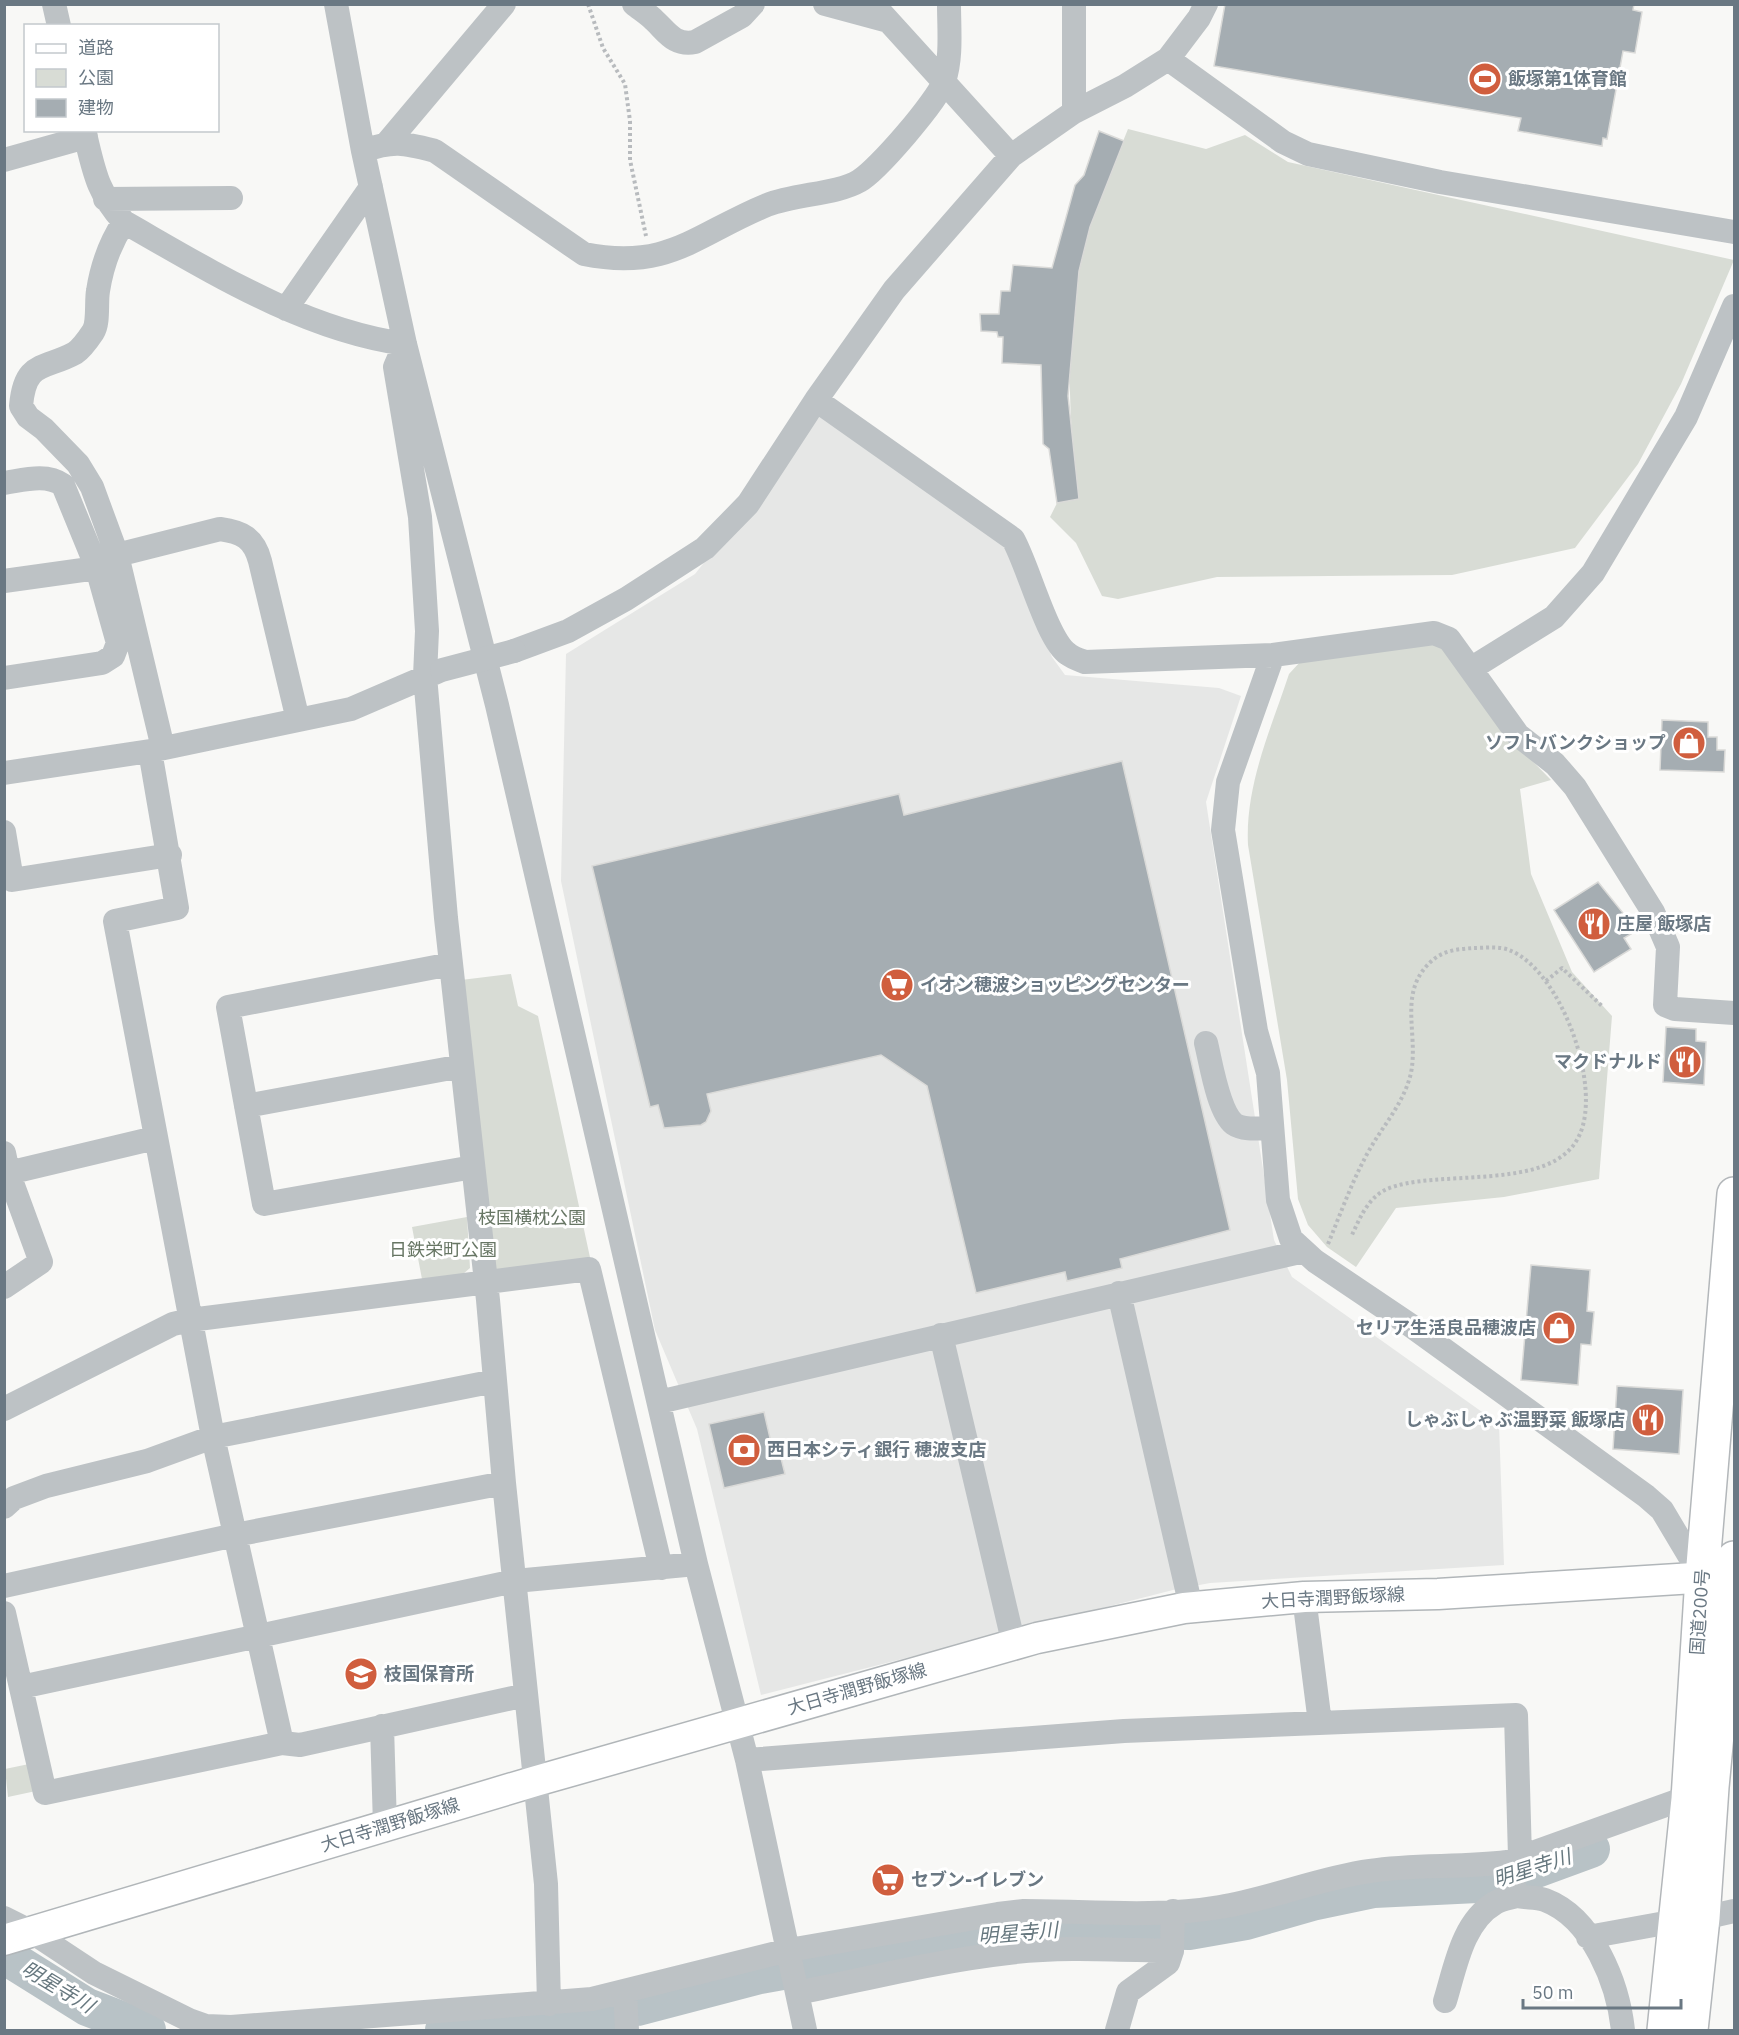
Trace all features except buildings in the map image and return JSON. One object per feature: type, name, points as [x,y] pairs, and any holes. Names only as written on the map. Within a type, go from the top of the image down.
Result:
[{"type":"highway","name":"国道200号","points":[[1690,2031],[1704,1917],[1700,1793],[1726,1571],[1734,1194]]},
{"type":"highway","name":"国道200号","points":[[1664,2031],[1704,1917]]},
{"type":"main road","name":"大日寺潤野飯塚線","points":[[18,1936],[536,1781],[1014,1645],[1191,1607],[1304,1597],[1438,1594],[1726,1571]]},
{"type":"street","points":[[54,4],[59,24]]},
{"type":"street","points":[[336,4],[363,151],[405,344],[497,705],[696,1564],[747,1760],[805,2031]]},
{"type":"street","points":[[387,142],[504,4]]},
{"type":"street","points":[[633,4],[654,19],[667,35],[687,44],[695,42],[742,16],[753,4]]},
{"type":"street","points":[[825,4],[880,13],[1011,156]]},
{"type":"street","points":[[363,151],[387,142],[408,144],[435,151],[584,254],[609,259],[650,257],[687,244],[766,205],[798,194],[830,190],[858,182],[884,161],[944,83],[948,58],[949,4]]},
{"type":"street","points":[[1074,4],[1074,112]]},
{"type":"street","points":[[4,773],[156,749],[351,709],[434,673],[514,651],[568,631],[626,599],[705,549],[748,504],[816,400],[894,290],[1011,156],[1074,112],[1125,86],[1168,59],[1199,18],[1206,4]]},
{"type":"street","points":[[1168,59],[1283,142],[1308,154],[1452,184],[1734,232]]},
{"type":"street","points":[[4,160],[85,134],[98,186],[105,199],[124,222],[286,309],[352,333],[405,344]]},
{"type":"street","points":[[286,309],[371,187]]},
{"type":"street","points":[[105,199],[231,198]]},
{"type":"street","points":[[124,222],[111,242],[103,268],[98,289],[95,329],[77,352],[39,366],[27,380],[21,406],[28,417],[44,429],[78,464],[92,487],[117,555],[156,749],[177,908],[115,921],[213,1437],[282,1743]]},
{"type":"street","points":[[1473,668],[1554,617],[1593,573],[1686,417],[1734,306]]},
{"type":"street","points":[[405,344],[395,367],[420,517],[427,631],[434,673],[451,964],[546,1884],[549,2004]]},
{"type":"street","points":[[816,400],[1013,539],[1024,559],[1055,640],[1067,654],[1085,662],[1273,655],[1434,633],[1449,639],[1473,668],[1518,735],[1555,764],[1575,787],[1653,912],[1668,948],[1665,1005],[1675,1009],[1734,1013]]},
{"type":"street","points":[[4,483],[44,477],[54,478],[63,485],[97,568],[118,643],[113,656],[92,665],[4,678]]},
{"type":"street","points":[[117,555],[220,529],[236,531],[250,538],[258,554],[298,720]]},
{"type":"street","points":[[4,581],[97,568]]},
{"type":"street","points":[[1273,655],[1228,782],[1223,830],[1256,1031],[1268,1073],[1278,1200],[1291,1239],[1315,1249],[1646,1496],[1726,1571]]},
{"type":"street","points":[[4,832],[12,880],[170,855]]},
{"type":"street","points":[[451,964],[228,1007],[264,1203],[473,1167]]},
{"type":"street","points":[[1206,1043],[1226,1115],[1235,1125],[1250,1129],[1272,1128]]},
{"type":"street","points":[[246,1106],[462,1066]]},
{"type":"street","points":[[4,1287],[41,1262],[6,1167],[155,1138]]},
{"type":"street","points":[[659,1402],[1315,1249]]},
{"type":"street","points":[[4,1409],[173,1324],[589,1269],[661,1568]]},
{"type":"street","points":[[1119,1293],[1191,1607]]},
{"type":"street","points":[[941,1335],[1014,1645]]},
{"type":"street","points":[[4,1507],[14,1498],[46,1486],[147,1461],[213,1437],[495,1381]]},
{"type":"street","points":[[4,1586],[235,1535],[504,1483]]},
{"type":"street","points":[[17,1705],[259,1637],[515,1581],[696,1564]]},
{"type":"street","points":[[1304,1597],[1320,1722]]},
{"type":"street","points":[[4,1613],[17,1705],[45,1794],[282,1743],[300,1745],[526,1695]]},
{"type":"street","points":[[747,1760],[1124,1731],[1516,1714],[1514,1875]]},
{"type":"street","points":[[382,1726],[385,1826]]},
{"type":"street","points":[[1444,2001],[1458,1956],[1468,1934],[1514,1875],[1700,1793]]},
{"type":"street","points":[[4,1918],[18,1936],[94,1973],[185,2025],[231,2027],[592,1999],[626,2012],[793,1972],[998,1914],[1173,1915],[1222,1907],[1372,1870],[1473,1866],[1514,1875],[1545,1900],[1574,1917],[1599,1953],[1614,1985],[1623,2031]]},
{"type":"street","points":[[1117,2031],[1128,1992],[1168,1963],[1172,1946],[1173,1915]]},
{"type":"street","points":[[1588,1937],[1704,1917]]},
{"type":"street","points":[[793,1972],[945,1963],[1009,1952],[1172,1946]]},
{"type":"path","points":[[588,4],[603,48],[626,84],[630,121],[630,160],[650,257]]},
{"type":"path","points":[[1315,1249],[1366,1156],[1402,1101],[1413,1055],[1410,1005],[1413,987],[1420,974],[1435,958],[1449,951],[1482,948],[1508,950],[1526,960],[1545,981],[1564,1015],[1585,1076],[1585,1117],[1579,1137],[1567,1153],[1537,1167],[1504,1175],[1409,1183],[1385,1190],[1373,1198],[1351,1237]]},
{"type":"path","points":[[1545,981],[1562,968],[1603,1007]]},
{"type":"shaded area","points":[[820,416],[1009,547],[1052,657],[1065,675],[1219,688],[1241,696],[1206,802],[1274,1240],[1292,1277],[1499,1424],[1504,1565],[1210,1583],[1173,1590],[761,1695],[697,1429],[655,1330],[561,881],[566,654],[695,574]]},
{"type":"green space","points":[[1128,129],[1206,149],[1245,135],[1288,162],[1734,260],[1681,384],[1638,464],[1575,548],[1452,575],[1217,577],[1118,599],[1102,596],[1076,543],[1050,517],[1057,503],[1079,499],[1070,397],[1071,328],[1075,294],[1090,227]]},
{"type":"green space","points":[[1429,642],[1441,646],[1511,739],[1551,780],[1520,789],[1531,874],[1572,972],[1612,1016],[1599,1179],[1504,1197],[1396,1208],[1356,1267],[1327,1247],[1308,1225],[1298,1199],[1287,1080],[1248,845],[1248,823],[1255,779],[1267,736],[1289,674],[1300,662]]},
{"type":"green space","name":"枝国横枕公園","points":[[511,974],[518,1006],[538,1016],[591,1262],[496,1275],[461,980]]},
{"type":"green space","name":"日鉄栄町公園","points":[[467,1217],[470,1268],[463,1274],[422,1279],[412,1227]]},
{"type":"green space","points":[[29,1764],[36,1791],[8,1797],[5,1769]]},
{"type":"waterway","name":"明星寺川","points":[[444,2030],[515,2024],[637,2007],[760,1975],[973,1937],[1045,1928],[1189,1931],[1246,1921],[1312,1902],[1374,1889],[1498,1883],[1591,1849]]},
{"type":"waterway","name":"明星寺川","points":[[4,1955],[87,2007],[147,2030]]},
{"type":"place","name":"飯塚第1体育館","points":[[1485,79]]},
{"type":"place","name":"ソフトバンクショップ","points":[[1689,743]]},
{"type":"place","name":"庄屋 飯塚店","points":[[1594,924]]},
{"type":"place","name":"イオン穂波ショッピングセンター","points":[[897,985]]},
{"type":"place","name":"マクドナルド","points":[[1685,1062]]},
{"type":"place","name":"セリア生活良品穂波店","points":[[1559,1328]]},
{"type":"place","name":"しゃぶしゃぶ温野菜 飯塚店","points":[[1648,1420]]},
{"type":"place","name":"西日本シティ銀行 穂波支店","points":[[744,1450]]},
{"type":"place","name":"枝国保育所","points":[[361,1674]]},
{"type":"place","name":"セブン-イレブン","points":[[888,1880]]}]
